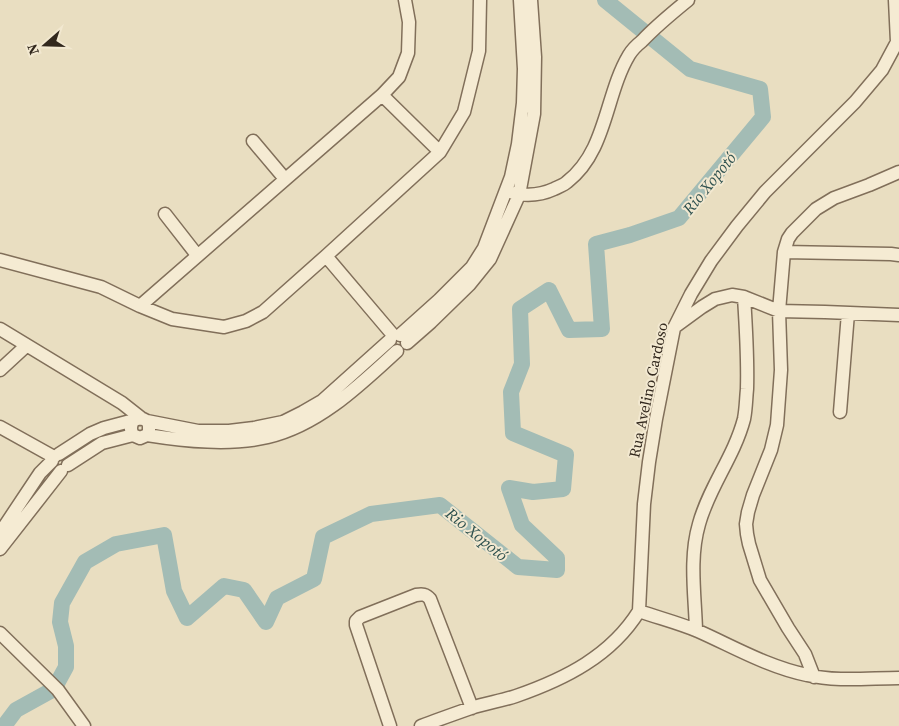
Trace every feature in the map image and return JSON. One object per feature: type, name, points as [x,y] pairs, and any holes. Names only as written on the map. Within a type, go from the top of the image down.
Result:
[{"type":"street","points":[[140,306],[382,95],[399,77],[408,53],[409,22],[405,0]]},
{"type":"street","points":[[0,260],[101,287],[172,319],[224,327],[246,321],[263,312],[440,152],[464,112],[479,51],[480,0]]},
{"type":"street","points":[[517,185],[524,69],[520,0]]},
{"type":"street","points":[[0,533],[40,473],[59,462],[102,443],[133,435],[140,438],[147,435],[208,442],[250,440],[295,427],[337,402],[367,378],[397,341],[431,322],[469,285],[490,258],[517,185],[534,114],[535,57],[531,0]]},
{"type":"street","points":[[517,185],[537,195],[566,183],[580,170],[594,148],[629,55],[653,29],[688,0]]},
{"type":"street","name":"Rua Avelino Cardoso","points":[[639,611],[644,504],[649,462],[674,328],[691,294],[711,261],[737,226],[765,192],[856,102],[882,70],[898,42],[894,0]]},
{"type":"street","points":[[382,95],[440,152]]},
{"type":"street","points":[[253,141],[285,179]]},
{"type":"street","points":[[814,677],[805,654],[760,580],[749,544],[746,524],[753,494],[773,445],[777,425],[781,370],[779,311],[784,252],[792,233],[816,209],[834,198],[899,172]]},
{"type":"street","points":[[0,549],[59,462],[90,434],[104,428],[141,420],[198,431],[254,428],[283,422],[322,401],[397,341],[472,267],[484,248],[505,192],[517,185]]},
{"type":"street","points":[[165,214],[197,255]]},
{"type":"street","points":[[784,252],[899,255]]},
{"type":"street","points":[[326,256],[397,341]]},
{"type":"street","points":[[674,328],[715,299],[732,295],[744,297],[779,311],[899,315]]},
{"type":"street","points":[[696,630],[693,567],[698,525],[734,449],[744,418],[748,366],[744,297]]},
{"type":"street","points":[[840,412],[848,313]]},
{"type":"street","points":[[0,330],[122,403],[150,428],[147,435]]},
{"type":"street","points":[[0,370],[26,346]]},
{"type":"street","points":[[133,435],[131,426],[141,420]]},
{"type":"street","points":[[0,427],[59,462]]},
{"type":"street","points":[[390,726],[356,621],[360,616],[416,595],[428,596],[432,602],[472,708]]},
{"type":"street","points":[[421,726],[472,708],[515,696],[567,675],[608,649],[624,632],[639,611],[696,630],[763,661],[814,677],[899,678]]},
{"type":"street","points":[[0,632],[58,690],[84,726]]},
{"type":"waterway","name":"Rio Xopotó","points":[[4,726],[16,710],[54,689],[66,667],[66,646],[60,622],[62,603],[85,562],[116,544],[164,535],[174,591],[187,618],[224,586],[244,590],[266,622],[277,598],[314,579],[323,537],[371,514],[440,505],[518,567],[557,570],[557,558],[522,525],[509,488],[533,492],[563,489],[566,455],[513,433],[511,392],[522,364],[520,309],[549,290],[569,330],[602,329],[596,244],[630,235],[679,218],[763,117],[760,89],[690,69],[605,0]]}]
